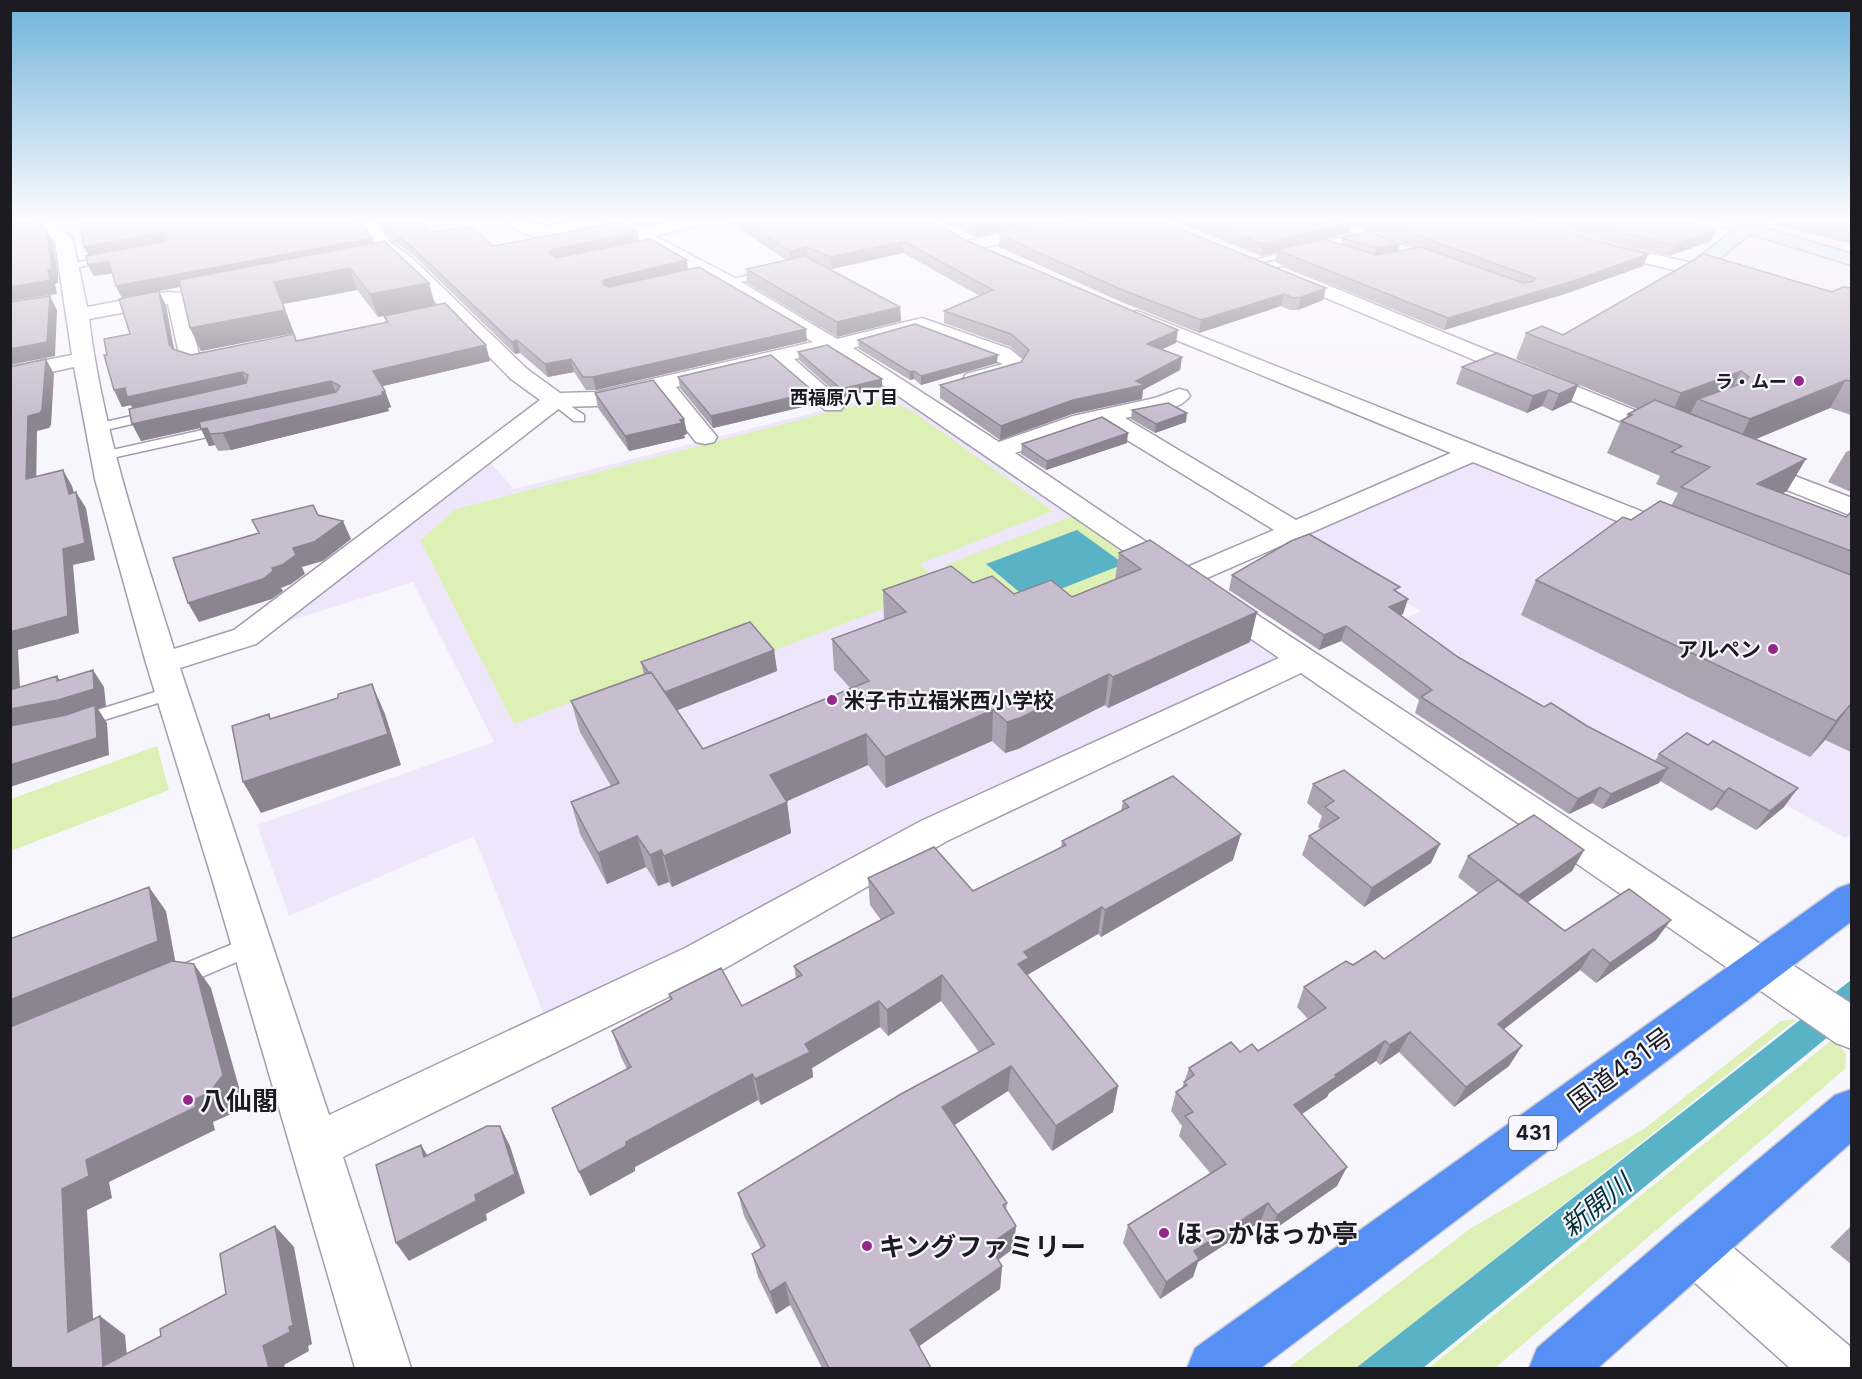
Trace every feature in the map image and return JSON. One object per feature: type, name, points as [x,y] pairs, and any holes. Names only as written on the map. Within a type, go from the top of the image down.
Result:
[{"type":"highway","name":"国道431号","points":[[1215,1368],[1771,973],[1851,899]]},
{"type":"highway","points":[[1557,1368],[1692,1247],[1851,1111]]},
{"type":"street","points":[[72,286],[103,456],[166,678],[252,945],[383,1368]]},
{"type":"street","points":[[422,286],[440,313],[555,400]]},
{"type":"street","points":[[725,286],[925,393],[995,452],[1851,1029]]},
{"type":"street","points":[[1314,286],[1691,442]]},
{"type":"street","points":[[53,303],[76,307],[176,297],[198,292]]},
{"type":"street","points":[[176,297],[189,358],[193,361],[254,351]]},
{"type":"street","points":[[1120,310],[1695,542]]},
{"type":"street","points":[[166,678],[245,637],[555,400],[596,399],[833,345],[914,324],[922,324],[1002,354],[1015,362],[1012,368],[958,384]]},
{"type":"street","points":[[778,357],[833,405]]},
{"type":"street","points":[[10,374],[84,359]]},
{"type":"street","points":[[661,384],[705,437]]},
{"type":"street","points":[[995,452],[1081,421],[1162,403],[1179,396]]},
{"type":"street","points":[[1105,416],[1295,531]]},
{"type":"street","points":[[1184,579],[1472,453]]},
{"type":"street","points":[[1732,460],[1851,508]]},
{"type":"street","points":[[313,1147],[550,1031],[700,961],[934,831],[1303,660]]},
{"type":"street","points":[[1692,1247],[1832,1368]]},
{"type":"lane","points":[[555,400],[579,418]]},
{"type":"lane","points":[[97,428],[172,411]]},
{"type":"lane","points":[[1660,429],[1682,421]]},
{"type":"lane","points":[[103,456],[237,426]]},
{"type":"lane","points":[[63,727],[166,678]]},
{"type":"lane","points":[[153,987],[252,945]]},
{"type":"shaded area","points":[[1781,286],[1851,286],[1851,306]]},
{"type":"shaded area","name":"米子市立福米西小学校","points":[[891,393],[901,393],[1282,657],[545,1018],[474,836],[289,916],[257,825],[494,742],[413,582],[267,628],[487,459],[514,489]]},
{"type":"shaded area","points":[[1474,460],[1851,614],[1851,834],[1845,838],[1699,757],[1641,774],[1396,624],[1421,611],[1291,538]]},
{"type":"green space","points":[[887,397],[918,415],[1053,511],[919,564],[943,586],[775,650],[758,631],[514,724],[420,540],[456,509]]},
{"type":"green space","points":[[1075,515],[1163,577],[1020,639],[990,604],[945,565]]},
{"type":"green space","points":[[157,746],[169,790],[11,851],[11,799]]},
{"type":"green space","points":[[1797,1019],[1357,1368],[1288,1368],[1471,1228],[1644,1129],[1781,1021]]},
{"type":"green space","points":[[1834,1038],[1846,1054],[1845,1069],[1495,1368],[1429,1368]]},
{"type":"water","points":[[1077,530],[1124,564],[1030,601],[986,564]]},
{"type":"water","name":"新開川","points":[[1851,980],[1851,1018],[1423,1368],[1356,1368]]},
{"type":"building","points":[[180,286],[276,286],[285,310],[190,328]]},
{"type":"building","points":[[364,286],[411,286],[370,294]]},
{"type":"building","points":[[454,286],[732,286],[806,329],[593,377],[583,377],[571,359],[545,364],[517,340],[512,342]]},
{"type":"building","points":[[776,286],[862,286],[900,307],[837,322]]},
{"type":"building","points":[[986,286],[1075,286],[1178,330],[1147,344],[1182,357],[1136,381],[1144,385],[1073,400],[1001,426],[940,385],[1021,362],[1029,350],[1011,334],[944,311],[993,290]]},
{"type":"building","points":[[1114,286],[1326,288],[1301,297],[1293,298],[1284,294],[1201,320]]},
{"type":"building","points":[[1368,286],[1555,286],[1448,318]]},
{"type":"building","points":[[1648,286],[1813,286],[1832,292],[1843,287],[1851,288],[1851,381],[1846,380],[1750,419],[1698,399],[1745,382],[1749,377],[1741,371],[1681,393],[1526,333],[1542,326],[1563,335]]},
{"type":"building","points":[[159,291],[169,344],[173,349],[191,355],[294,334],[296,341],[388,322],[384,316],[445,303],[486,345],[373,371],[385,391],[382,392],[383,395],[223,433],[210,434],[207,428],[201,429],[199,422],[336,392],[340,386],[331,381],[132,424],[129,409],[246,383],[248,375],[242,372],[127,397],[125,388],[114,390],[104,355],[107,355],[104,339],[130,334],[119,299]]},
{"type":"building","points":[[50,296],[47,342],[10,349],[10,302]]},
{"type":"building","points":[[915,324],[998,355],[921,376],[914,371],[910,372],[858,340]]},
{"type":"building","points":[[827,345],[882,379],[841,389],[798,352]]},
{"type":"building","points":[[1497,353],[1578,385],[1559,394],[1549,390],[1533,396],[1462,367]]},
{"type":"building","points":[[771,355],[814,392],[711,416],[678,377]]},
{"type":"building","points":[[46,359],[42,410],[40,413],[28,416],[26,479],[63,470],[69,494],[76,492],[85,543],[63,549],[68,616],[10,632],[10,367]]},
{"type":"building","points":[[653,380],[684,419],[680,420],[682,423],[625,436],[595,393]]},
{"type":"building","points":[[1655,400],[1806,459],[1757,484],[1846,517],[1851,512],[1851,551],[1681,487],[1710,467],[1671,452],[1682,446],[1621,421],[1632,415],[1628,414]]},
{"type":"building","points":[[1168,403],[1187,413],[1156,424],[1132,410]]},
{"type":"building","points":[[1102,417],[1128,433],[1047,461],[1022,444]]},
{"type":"building","points":[[1660,501],[1851,575],[1851,704],[1836,721],[1536,580],[1623,517],[1631,520]]},
{"type":"building","points":[[313,505],[318,515],[343,521],[314,542],[293,548],[296,555],[282,565],[272,568],[273,571],[263,579],[188,603],[173,558],[259,533],[252,520]]},
{"type":"building","points":[[1309,534],[1400,587],[1394,590],[1408,599],[1389,607],[1458,657],[1544,707],[1551,703],[1587,726],[1668,768],[1611,794],[1600,787],[1578,799],[1421,697],[1432,690],[1346,626],[1324,635],[1232,575],[1291,541]]},
{"type":"building","points":[[1150,540],[1257,612],[1113,677],[1109,674],[1020,718],[1007,722],[993,710],[885,757],[866,734],[770,775],[787,802],[664,856],[661,850],[650,855],[637,836],[598,853],[571,802],[619,783],[571,701],[651,672],[703,749],[869,681],[832,639],[906,612],[883,590],[951,566],[973,583],[992,576],[1014,594],[1051,580],[1072,597],[1141,569],[1119,553]]},
{"type":"building","points":[[750,622],[774,650],[665,692],[641,662]]},
{"type":"building","points":[[93,670],[94,689],[58,700],[10,709],[10,690],[57,676],[57,681]]},
{"type":"building","points":[[372,684],[388,734],[243,782],[232,726],[269,714],[270,719],[338,698],[338,694]]},
{"type":"building","points":[[95,705],[97,738],[10,765],[10,726],[66,715]]},
{"type":"building","points":[[1687,733],[1708,745],[1713,741],[1798,788],[1770,811],[1729,788],[1724,792],[1659,754]]},
{"type":"building","points":[[1344,770],[1440,844],[1372,888],[1309,836],[1339,818],[1325,807],[1334,801],[1313,784]]},
{"type":"building","points":[[1173,776],[1241,834],[1105,910],[1102,907],[1024,952],[1029,958],[1018,964],[1118,1086],[1056,1126],[1011,1066],[942,1107],[1007,1203],[1003,1205],[1016,1226],[989,1245],[1002,1266],[910,1330],[931,1368],[829,1368],[785,1282],[770,1292],[752,1254],[765,1246],[738,1193],[901,1094],[994,1044],[942,975],[887,1010],[879,1001],[805,1044],[810,1052],[755,1079],[752,1074],[626,1142],[626,1146],[579,1172],[552,1108],[631,1067],[612,1031],[672,999],[669,994],[721,968],[742,1006],[802,975],[794,966],[894,913],[868,878],[934,847],[973,891],[1066,845],[1062,841],[1129,807],[1123,801]]},
{"type":"building","points":[[1534,815],[1584,850],[1519,895],[1468,856]]},
{"type":"building","points":[[1498,880],[1565,931],[1629,889],[1671,920],[1610,963],[1593,949],[1498,1024],[1522,1046],[1466,1087],[1410,1032],[1390,1045],[1385,1041],[1335,1075],[1336,1077],[1294,1105],[1347,1167],[1277,1215],[1268,1203],[1194,1251],[1199,1259],[1166,1282],[1128,1225],[1226,1164],[1185,1116],[1193,1112],[1176,1092],[1187,1085],[1184,1082],[1194,1075],[1189,1068],[1231,1042],[1240,1052],[1252,1044],[1258,1051],[1326,1008],[1304,987],[1346,961],[1353,965],[1375,951],[1384,959]]},
{"type":"building","points":[[149,887],[158,941],[10,1000],[10,939]]},
{"type":"building","points":[[172,961],[194,964],[223,1075],[210,1092],[194,1100],[196,1107],[86,1160],[89,1176],[62,1189],[68,1332],[100,1316],[103,1366],[161,1336],[160,1329],[226,1294],[220,1254],[275,1226],[293,1325],[289,1327],[290,1332],[263,1346],[269,1368],[10,1368],[10,1027]]},
{"type":"building","points":[[487,1126],[500,1126],[515,1174],[475,1195],[476,1201],[396,1243],[376,1165],[421,1145],[424,1157]]},
{"type":"place","name":"ラ・ムー","points":[[1799,381]]},
{"type":"place","name":"アルペン","points":[[1773,649]]},
{"type":"place","name":"米子市立福米西小学校","points":[[832,700]]},
{"type":"place","name":"八仙閣","points":[[188,1100]]},
{"type":"place","name":"ほっかほっか亭","points":[[1164,1233]]},
{"type":"place","name":"キングファミリー","points":[[867,1246]]},
{"type":"district","name":"西福原八丁目","points":[[844,397]]}]
